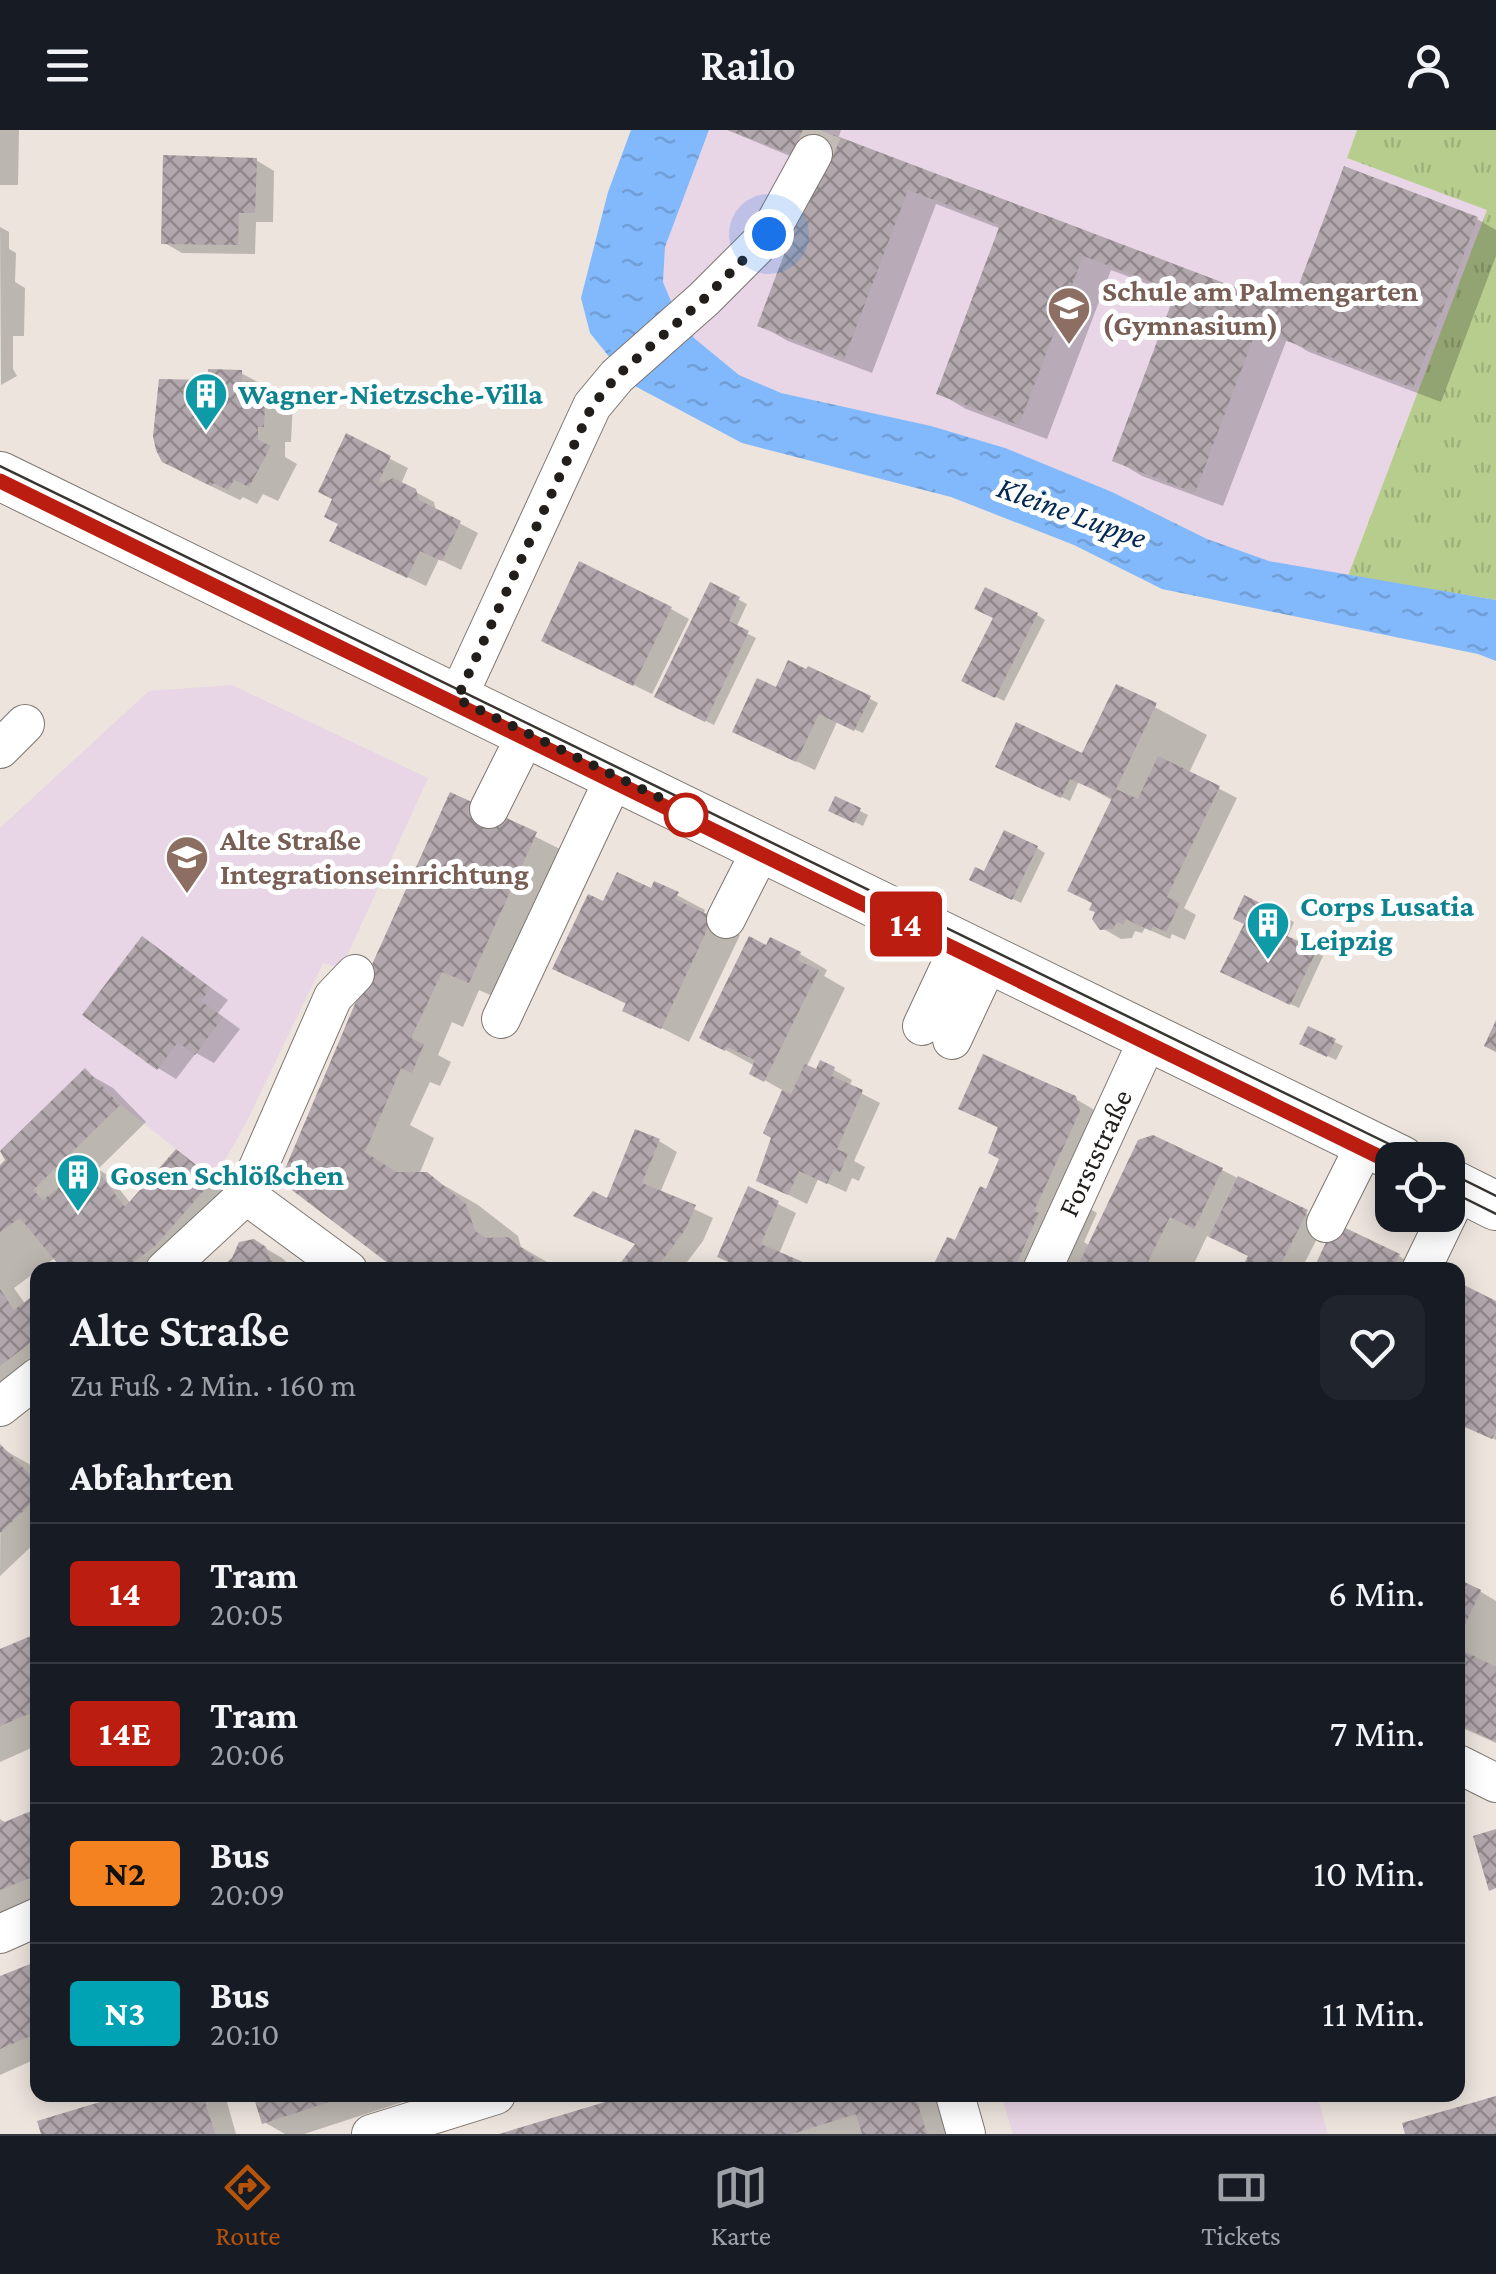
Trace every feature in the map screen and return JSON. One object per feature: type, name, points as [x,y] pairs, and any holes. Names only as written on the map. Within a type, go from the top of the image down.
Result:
[{"type":"main road","points":[[0,476],[1375,1147]]},
{"type":"street","points":[[457,699],[592,406],[617,376],[769,234],[812,154]]},
{"type":"street","points":[[489,809],[527,733]]},
{"type":"street","points":[[501,1019],[614,776]]},
{"type":"street","points":[[735,923],[770,852]]},
{"type":"street","points":[[937,1033],[975,952]]},
{"type":"street","points":[[174,1262],[246,1195],[333,997],[355,974]]},
{"type":"street","name":"Forststraße","points":[[1046,1262],[1149,1037]]},
{"type":"street","points":[[1326,1223],[1375,1162]]},
{"type":"street","points":[[1425,1262],[1468,1192]]},
{"type":"street","points":[[246,1195],[337,1262]]},
{"type":"street","points":[[0,1407],[30,1383]]},
{"type":"street","points":[[1465,1767],[1496,1782]]},
{"type":"street","points":[[0,1934],[30,1921]]},
{"type":"street","points":[[370,2134],[473,2102]]},
{"type":"street","points":[[957,2102],[966,2134]]},
{"type":"shaded area","name":"Schule am Palmengarten (Gymnasium)","points":[[709,130],[1357,130],[1347,158],[1488,210],[1348,576],[1269,561],[1207,539],[1112,492],[931,426],[781,393],[739,375],[694,338],[675,311],[663,282],[665,247]]},
{"type":"shaded area","name":"Alte Straße Integrationseinrichtung","points":[[232,685],[428,778],[341,969],[323,963],[245,1125],[214,1179],[121,1105],[85,1069],[0,1151],[0,828],[149,691]]},
{"type":"shaded area","points":[[1003,2102],[1319,2102],[1328,2134],[1013,2134]]},
{"type":"green space","points":[[1357,130],[1496,130],[1496,600],[1348,576],[1487,210],[1347,158]]},
{"type":"water","name":"Kleine Luppe","points":[[631,130],[709,130],[665,247],[663,282],[675,311],[694,338],[739,375],[781,393],[931,426],[1005,448],[1112,492],[1207,539],[1269,561],[1496,600],[1496,661],[1478,654],[1162,589],[1074,545],[951,497],[742,443],[631,384],[590,333],[581,298],[608,192]]},
{"type":"building","points":[[728,130],[821,130],[1290,308],[1344,166],[1478,217],[1413,388],[1279,338],[1281,331],[1259,323],[1195,493],[1112,461],[1176,291],[1083,256],[1019,425],[936,394],[1000,225],[908,190],[844,359],[757,326],[821,157],[798,157]]},
{"type":"building","points":[[163,155],[257,158],[255,213],[239,213],[238,245],[161,244]]},
{"type":"building","name":"Wagner-Nietzsche-Villa","points":[[208,369],[242,370],[242,381],[266,383],[264,427],[258,427],[258,440],[271,446],[249,487],[234,480],[228,490],[214,483],[211,486],[162,462],[156,450],[153,436],[159,379],[208,380]]},
{"type":"building","points":[[346,433],[391,456],[379,481],[393,478],[416,489],[419,500],[461,521],[442,561],[420,551],[407,578],[329,541],[338,524],[324,517],[332,499],[318,492]]},
{"type":"building","points":[[579,561],[672,607],[633,686],[541,641]]},
{"type":"building","points":[[710,582],[740,597],[729,621],[749,631],[705,722],[654,697]]},
{"type":"building","points":[[985,587],[1038,613],[995,698],[961,681],[993,618],[974,609]]},
{"type":"building","points":[[788,660],[871,696],[854,731],[819,714],[796,762],[732,732],[757,678],[776,687]]},
{"type":"building","points":[[1116,684],[1157,703],[1116,789],[1138,799],[1158,756],[1220,786],[1167,897],[1180,903],[1166,932],[1153,926],[1151,931],[1126,919],[1123,925],[1117,922],[1113,929],[1100,930],[1092,919],[1095,912],[1089,910],[1092,903],[1067,891],[1112,798],[1070,779],[1061,798],[995,767],[1016,722],[1082,753]]},
{"type":"building","points":[[450,792],[537,832],[469,983],[442,972],[411,1038],[424,1044],[412,1073],[401,1068],[365,1152],[396,1172],[427,1172],[466,1204],[475,1231],[486,1238],[508,1237],[540,1262],[386,1262],[280,1181]]},
{"type":"building","points":[[835,796],[861,808],[854,823],[828,811]]},
{"type":"building","points":[[1004,830],[1038,846],[1012,900],[969,880],[975,867],[984,871]]},
{"type":"building","points":[[617,872],[651,888],[654,881],[679,892],[675,899],[713,917],[661,1029],[622,1011],[626,1003],[552,969],[588,894],[603,901]]},
{"type":"building","name":"Corps Lusatia Leipzig","points":[[1244,895],[1287,916],[1279,932],[1317,950],[1290,1005],[1220,972],[1244,924],[1233,919]]},
{"type":"building","points":[[142,936],[211,988],[201,1001],[223,1017],[195,1055],[178,1042],[157,1070],[82,1015]]},
{"type":"building","points":[[749,936],[766,945],[770,937],[801,952],[797,960],[819,970],[764,1082],[749,1074],[755,1060],[699,1038]]},
{"type":"building","points":[[1496,1020],[1496,1052],[1484,1046]]},
{"type":"building","points":[[1308,1026],[1336,1039],[1327,1057],[1299,1044]]},
{"type":"building","points":[[983,1054],[1076,1096],[1080,1111],[1034,1211],[1039,1213],[1017,1262],[935,1262],[947,1237],[955,1240],[980,1186],[986,1189],[999,1159],[988,1153],[998,1127],[958,1109]]},
{"type":"building","points":[[820,1060],[835,1067],[832,1076],[863,1090],[837,1149],[848,1154],[840,1172],[834,1169],[827,1184],[799,1171],[788,1195],[756,1181],[771,1138],[763,1133],[782,1090],[791,1094],[805,1064],[816,1069]]},
{"type":"building","points":[[85,1068],[120,1105],[33,1190],[43,1200],[91,1162],[125,1207],[176,1149],[214,1179],[155,1246],[134,1262],[56,1262],[20,1218],[0,1232],[0,1165],[5,1160],[0,1151]]},
{"type":"building","points":[[635,1129],[660,1139],[642,1183],[696,1205],[685,1230],[661,1262],[621,1262],[635,1244],[573,1216],[593,1191],[607,1198]]},
{"type":"building","points":[[1153,1135],[1223,1168],[1194,1229],[1170,1217],[1148,1262],[1080,1262],[1138,1140]]},
{"type":"building","points":[[1238,1176],[1308,1210],[1282,1262],[1245,1262],[1248,1256],[1209,1237]]},
{"type":"building","points":[[748,1186],[779,1201],[761,1244],[803,1262],[729,1262],[717,1257]]},
{"type":"building","points":[[1335,1223],[1400,1254],[1396,1262],[1317,1262]]},
{"type":"building","points":[[254,1239],[266,1247],[273,1262],[227,1262],[239,1242]]},
{"type":"building","points":[[1465,1286],[1496,1301],[1496,1430],[1492,1439],[1465,1427]]},
{"type":"building","points":[[0,1289],[14,1310],[30,1298],[30,1343],[0,1366]]},
{"type":"building","points":[[0,1444],[30,1475],[30,1505],[0,1533]]},
{"type":"building","points":[[1465,1582],[1481,1590],[1465,1625]]},
{"type":"building","points":[[30,1636],[30,1713],[0,1726],[0,1649]]},
{"type":"building","points":[[1465,1652],[1496,1667],[1496,1742],[1465,1727]]},
{"type":"building","points":[[30,1811],[30,1878],[0,1890],[0,1824]]},
{"type":"building","points":[[1496,1829],[1496,1888],[1489,1891],[1473,1836]]},
{"type":"building","points":[[30,1964],[30,2036],[0,2049],[0,1976]]},
{"type":"building","points":[[1496,2096],[1496,2134],[1405,2134],[1402,2123]]},
{"type":"building","points":[[100,2102],[205,2102],[215,2134],[41,2134],[37,2121]]},
{"type":"building","points":[[255,2102],[329,2102],[262,2124]]},
{"type":"building","points":[[605,2102],[917,2102],[927,2134],[862,2134],[856,2114],[792,2134],[499,2134]]},
{"type":"tunnel","points":[[813,154],[823,131]]},
{"type":"tram line","points":[[0,466],[1385,1142]]},
{"type":"tram line","name":"14","points":[[0,481],[1375,1155]]},
{"type":"tram line","points":[[81,521],[193,576]]},
{"type":"tram line","points":[[714,830],[795,870]]},
{"type":"tram line","points":[[943,942],[1375,1155]]},
{"type":"tram line","points":[[1465,1180],[1496,1196]]},
{"type":"tram line","points":[[1465,1198],[1496,1214]]},
{"type":"place","name":"Schule am Palmengarten (Gymnasium)","points":[[1069,346]]},
{"type":"place","name":"Wagner-Nietzsche-Villa","points":[[206,432]]},
{"type":"place","name":"Alte Straße Integrationseinrichtung","points":[[187,895]]},
{"type":"place","name":"Corps Lusatia Leipzig","points":[[1268,961]]},
{"type":"place","name":"Gosen Schlößchen","points":[[78,1213]]},
{"type":"route","points":[[686,815],[687,811],[457,699],[592,406],[617,376],[704,299],[769,234]]}]
